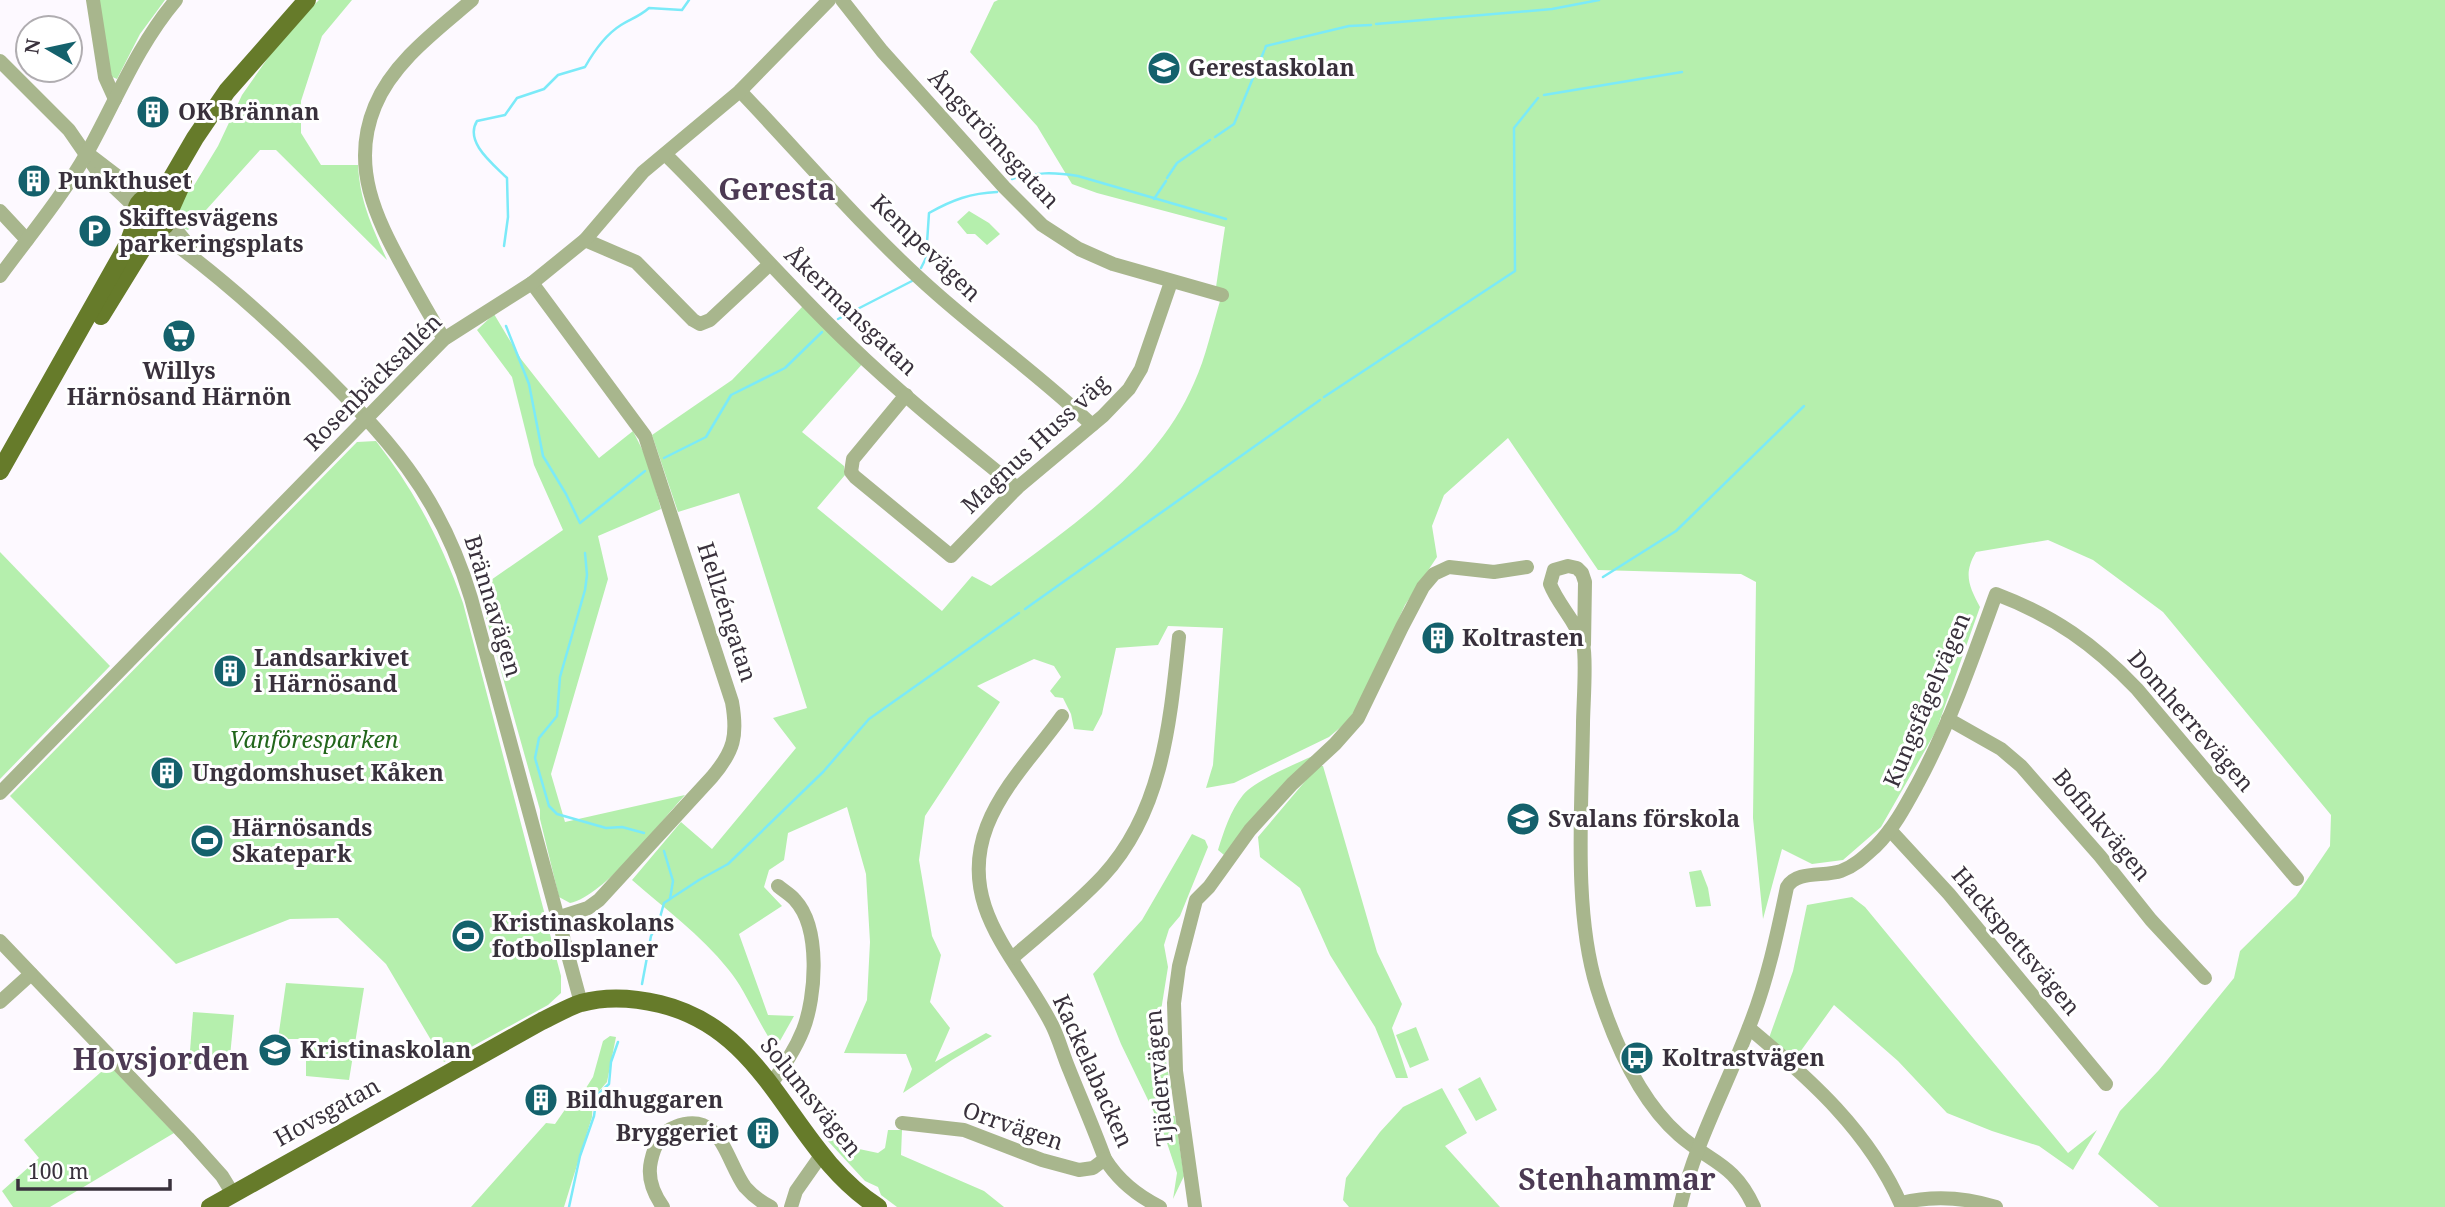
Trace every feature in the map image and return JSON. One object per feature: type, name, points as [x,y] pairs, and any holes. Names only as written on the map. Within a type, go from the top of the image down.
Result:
[{"type":"main road","points":[[0,471],[128,244],[182,184],[235,96],[243,76],[307,0]]},
{"type":"main road","name":"Solumsvägen","points":[[581,1003],[634,999],[672,1007],[712,1024],[745,1052],[822,1154],[853,1188],[877,1207]]},
{"type":"main road","name":"Hovsgatan","points":[[210,1207],[474,1059],[581,1003]]},
{"type":"street","points":[[93,0],[105,78],[116,99]]},
{"type":"street","points":[[0,276],[58,202],[116,99],[138,53],[176,0]]},
{"type":"street","points":[[444,339],[427,313],[376,215],[366,178],[365,154],[374,107],[384,90],[406,61],[472,0]]},
{"type":"street","name":"Rosenbäcksallén","points":[[0,793],[444,339],[532,283],[585,240],[643,172],[740,91],[829,0]]},
{"type":"street","name":"Ångströmsgatan","points":[[842,0],[882,51],[1004,187],[1042,225],[1079,249],[1113,264],[1222,295]]},
{"type":"street","name":"Brännavägen","points":[[0,61],[69,130],[87,153],[105,165],[204,264],[288,339],[367,417],[397,451],[420,485],[445,527],[461,565],[581,1003]]},
{"type":"street","name":"Kempevägen","points":[[740,91],[900,260],[937,295],[1092,425]]},
{"type":"street","name":"Åkermansgatan","points":[[666,155],[769,265],[852,347],[906,396],[1017,488]]},
{"type":"street","points":[[0,211],[27,240]]},
{"type":"street","points":[[585,240],[636,262],[692,320],[700,324],[710,320],[769,265]]},
{"type":"street","name":"Magnus Huss väg","points":[[906,396],[853,459],[851,472],[951,555],[1017,488],[1092,425],[1129,389],[1141,369],[1171,282]]},
{"type":"street","name":"Hellzéngatan","points":[[532,283],[645,436],[732,702],[735,732],[728,755],[721,766],[607,893],[588,908],[557,918]]},
{"type":"street","name":"Tjädervägen","points":[[1195,1207],[1176,1071],[1174,1003],[1179,966],[1197,898],[1209,887],[1250,830],[1292,783],[1335,744],[1358,718],[1423,587],[1434,574],[1449,567],[1494,572],[1527,566]]},
{"type":"street","points":[[1584,645],[1550,584],[1554,570],[1559,567],[1577,568],[1585,582],[1581,870],[1588,943],[1596,985],[1625,1060],[1659,1114],[1678,1134],[1727,1167],[1740,1182],[1754,1207]]},
{"type":"street","name":"Kungsfågelvägen","points":[[1749,1028],[1773,951],[1787,887],[1791,881],[1839,872],[1852,866],[1878,844],[1889,830],[1922,776],[1948,719],[1996,594]]},
{"type":"street","name":"Domherrevägen","points":[[1996,594],[2060,623],[2109,659],[2297,879]]},
{"type":"street","points":[[1012,958],[1103,876],[1136,829],[1150,799],[1159,770],[1173,698],[1179,637]]},
{"type":"street","name":"Kackelabacken","points":[[1062,716],[996,807],[986,828],[980,851],[979,893],[985,914],[1053,1026],[1105,1159],[1113,1172],[1143,1199],[1160,1207]]},
{"type":"street","name":"Bofinkvägen","points":[[1948,719],[2001,749],[2021,766],[2100,856],[2151,920],[2205,978]]},
{"type":"street","name":"Hackspettsvägen","points":[[1889,830],[1949,894],[2106,1084]]},
{"type":"street","points":[[770,1085],[787,1063],[804,1028],[814,968],[809,928],[802,911],[796,900],[778,886]]},
{"type":"street","points":[[0,940],[188,1138],[233,1194]]},
{"type":"street","points":[[0,1002],[31,974]]},
{"type":"street","points":[[1680,1207],[1697,1148],[1749,1028],[1819,1088],[1848,1120],[1902,1205],[1924,1198],[1946,1197],[1996,1207]]},
{"type":"street","name":"Orrvägen","points":[[902,1123],[964,1130],[1066,1168],[1093,1168],[1105,1159]]},
{"type":"street","points":[[663,1207],[651,1185],[651,1158],[666,1132],[687,1124],[706,1127],[718,1137],[745,1186],[771,1207]]},
{"type":"street","points":[[791,1207],[796,1191],[822,1154]]},
{"type":"green space","points":[[98,0],[165,0],[140,34],[117,79],[110,76]]},
{"type":"green space","points":[[319,0],[352,0],[322,36],[301,101],[301,133],[321,165],[358,165],[364,202],[387,260],[276,150],[260,150],[188,230],[178,226],[177,207],[182,190],[193,187],[218,146],[242,95],[284,35]]},
{"type":"green space","points":[[2445,0],[2445,1207],[2159,1207],[2098,1154],[2120,1111],[2159,1070],[2234,978],[2240,951],[2296,896],[2330,846],[2331,815],[2163,612],[2093,560],[2048,540],[1976,552],[1970,567],[1969,580],[1980,607],[1936,731],[1881,827],[1843,860],[1812,864],[1782,849],[1763,919],[1753,818],[1756,582],[1741,574],[1598,570],[1508,438],[1444,495],[1432,526],[1437,557],[1405,605],[1362,699],[1348,721],[1329,737],[1234,783],[1206,788],[1213,765],[1223,628],[1168,626],[1158,645],[1116,648],[1102,714],[1093,731],[1074,729],[1071,714],[1063,698],[1055,697],[1050,691],[1061,677],[1054,666],[1034,659],[977,686],[1000,702],[925,816],[919,860],[932,936],[941,955],[930,1002],[950,1028],[935,1062],[986,1033],[992,1036],[903,1093],[912,1069],[906,1054],[844,1053],[867,1000],[870,942],[866,874],[847,807],[788,833],[784,860],[769,870],[764,887],[782,906],[739,934],[768,1015],[794,1016],[776,1048],[741,987],[717,957],[694,933],[632,880],[681,822],[712,849],[796,748],[773,718],[807,708],[739,493],[678,512],[652,435],[732,380],[803,306],[864,362],[802,432],[844,466],[845,475],[817,508],[942,611],[972,576],[991,586],[1078,521],[1133,472],[1177,415],[1194,383],[1220,301],[1216,287],[1225,227],[1072,184],[1037,126],[970,52],[994,2]]},
{"type":"green space","points":[[969,211],[989,223],[1000,234],[987,245],[975,234],[967,234],[957,222]]},
{"type":"green space","points":[[494,314],[521,359],[599,458],[633,431],[647,459],[661,509],[598,536],[608,579],[551,774],[565,822],[685,795],[615,873],[584,897],[570,903],[559,897],[540,810],[478,589],[563,530],[534,465],[512,377],[477,330]]},
{"type":"green space","name":"Vanföresparken","points":[[376,441],[426,518],[463,603],[561,976],[561,993],[548,1005],[444,1062],[386,964],[338,918],[290,919],[176,964],[10,796],[357,442]]},
{"type":"green space","points":[[0,552],[110,666],[0,779]]},
{"type":"green space","points":[[1317,754],[1224,855],[1218,850],[1231,814],[1249,789],[1277,772]]},
{"type":"green space","points":[[1318,766],[1323,766],[1377,952],[1402,1004],[1392,1028],[1408,1078],[1396,1078],[1375,1027],[1330,955],[1300,888],[1260,857],[1258,837]]},
{"type":"green space","points":[[1192,834],[1205,840],[1208,847],[1180,916],[1169,929],[1164,945],[1168,967],[1159,1023],[1171,1088],[1164,1103],[1164,1114],[1175,1116],[1184,1176],[1173,1199],[1177,1173],[1163,1131],[1121,1044],[1093,974],[1142,920]]},
{"type":"green space","points":[[1701,870],[1711,906],[1696,907],[1689,872]]},
{"type":"green space","points":[[1852,897],[1865,907],[2068,1153],[2097,1130],[2073,1170],[2039,1146],[1947,1113],[1898,1061],[1834,1005],[1795,1059],[1769,1038],[1793,971],[1807,905]]},
{"type":"green space","points":[[286,983],[364,988],[349,1080],[306,1076],[306,1056],[301,1039],[278,1039]]},
{"type":"green space","points":[[193,1012],[234,1015],[229,1067],[189,1064]]},
{"type":"green space","points":[[1416,1027],[1429,1060],[1410,1068],[1396,1035]]},
{"type":"green space","points":[[610,1036],[616,1037],[607,1082],[593,1098],[592,1117],[564,1207],[471,1207],[546,1123],[555,1124],[573,1098],[584,1091],[593,1077],[603,1041]]},
{"type":"green space","points":[[109,1065],[174,1133],[50,1207],[13,1207],[2,1191],[39,1158],[24,1140]]},
{"type":"green space","points":[[1480,1077],[1497,1110],[1476,1121],[1458,1089]]},
{"type":"green space","points":[[1442,1088],[1467,1133],[1445,1146],[1500,1207],[1349,1207],[1343,1200],[1346,1178],[1380,1132],[1403,1107]]},
{"type":"green space","points":[[888,1130],[902,1130],[901,1155],[984,1191],[1004,1207],[897,1207],[881,1195],[878,1187],[865,1181],[828,1141],[829,1135],[834,1134],[859,1149],[878,1153],[885,1148]]},
{"type":"waterway","points":[[504,246],[508,217],[507,178],[477,145],[474,137],[477,121],[505,115],[517,98],[544,89],[558,75],[585,67],[596,49],[610,34],[649,8],[682,10],[689,0]]},
{"type":"waterway","points":[[1376,24],[1552,9],[1599,0]]},
{"type":"waterway","points":[[1265,49],[1266,46],[1349,26],[1371,25]]},
{"type":"waterway","points":[[1215,137],[1234,124],[1264,51]]},
{"type":"waterway","points":[[1544,95],[1682,72]]},
{"type":"waterway","points":[[1324,397],[1515,271],[1514,128],[1538,98]]},
{"type":"waterway","points":[[1167,178],[1177,163],[1210,140]]},
{"type":"waterway","points":[[1012,179],[1045,173],[1078,176],[1226,219]]},
{"type":"waterway","points":[[1154,199],[1166,181]]},
{"type":"waterway","points":[[921,268],[926,258],[929,213],[962,198],[997,192]]},
{"type":"waterway","points":[[838,319],[912,281]]},
{"type":"waterway","points":[[506,326],[529,384],[543,456],[580,523],[645,471]]},
{"type":"waterway","points":[[664,458],[706,437],[731,395],[785,368],[822,332]]},
{"type":"waterway","points":[[1025,609],[1320,400]]},
{"type":"waterway","points":[[1603,577],[1676,531],[1804,406]]},
{"type":"waterway","points":[[585,553],[585,590],[560,677],[557,716],[539,738],[535,758],[549,806],[557,814],[606,828],[622,827],[644,833]]},
{"type":"waterway","points":[[670,899],[728,864],[823,772],[869,719],[1019,613]]},
{"type":"waterway","points":[[642,984],[651,936],[664,903],[670,899],[673,881],[664,851]]},
{"type":"waterway","points":[[569,1207],[580,1156],[594,1116],[597,1095],[609,1084],[611,1062],[618,1042]]},
{"type":"place","name":"Gerestaskolan","points":[[1164,68]]},
{"type":"place","name":"OK Brännan","points":[[153,112]]},
{"type":"place","name":"Punkthuset","points":[[34,181]]},
{"type":"place","name":"Skiftesvägens parkeringsplats","points":[[95,231]]},
{"type":"place","name":"Willys Härnösand Härnön","points":[[179,336]]},
{"type":"place","name":"Koltrasten","points":[[1438,638]]},
{"type":"place","name":"Landsarkivet i Härnösand","points":[[230,671]]},
{"type":"place","name":"Ungdomshuset Kåken","points":[[167,773]]},
{"type":"place","name":"Svalans förskola","points":[[1523,819]]},
{"type":"place","name":"Härnösands Skatepark","points":[[207,841]]},
{"type":"place","name":"Kristinaskolans fotbollsplaner","points":[[468,936]]},
{"type":"place","name":"Kristinaskolan","points":[[275,1050]]},
{"type":"place","name":"Koltrastvägen","points":[[1637,1058]]},
{"type":"place","name":"Bildhuggaren","points":[[541,1100]]},
{"type":"place","name":"Bryggeriet","points":[[763,1133]]},
{"type":"district","name":"Geresta","points":[[777,190]]},
{"type":"district","name":"Hovsjorden","points":[[161,1060]]},
{"type":"district","name":"Stenhammar","points":[[1617,1180]]}]
